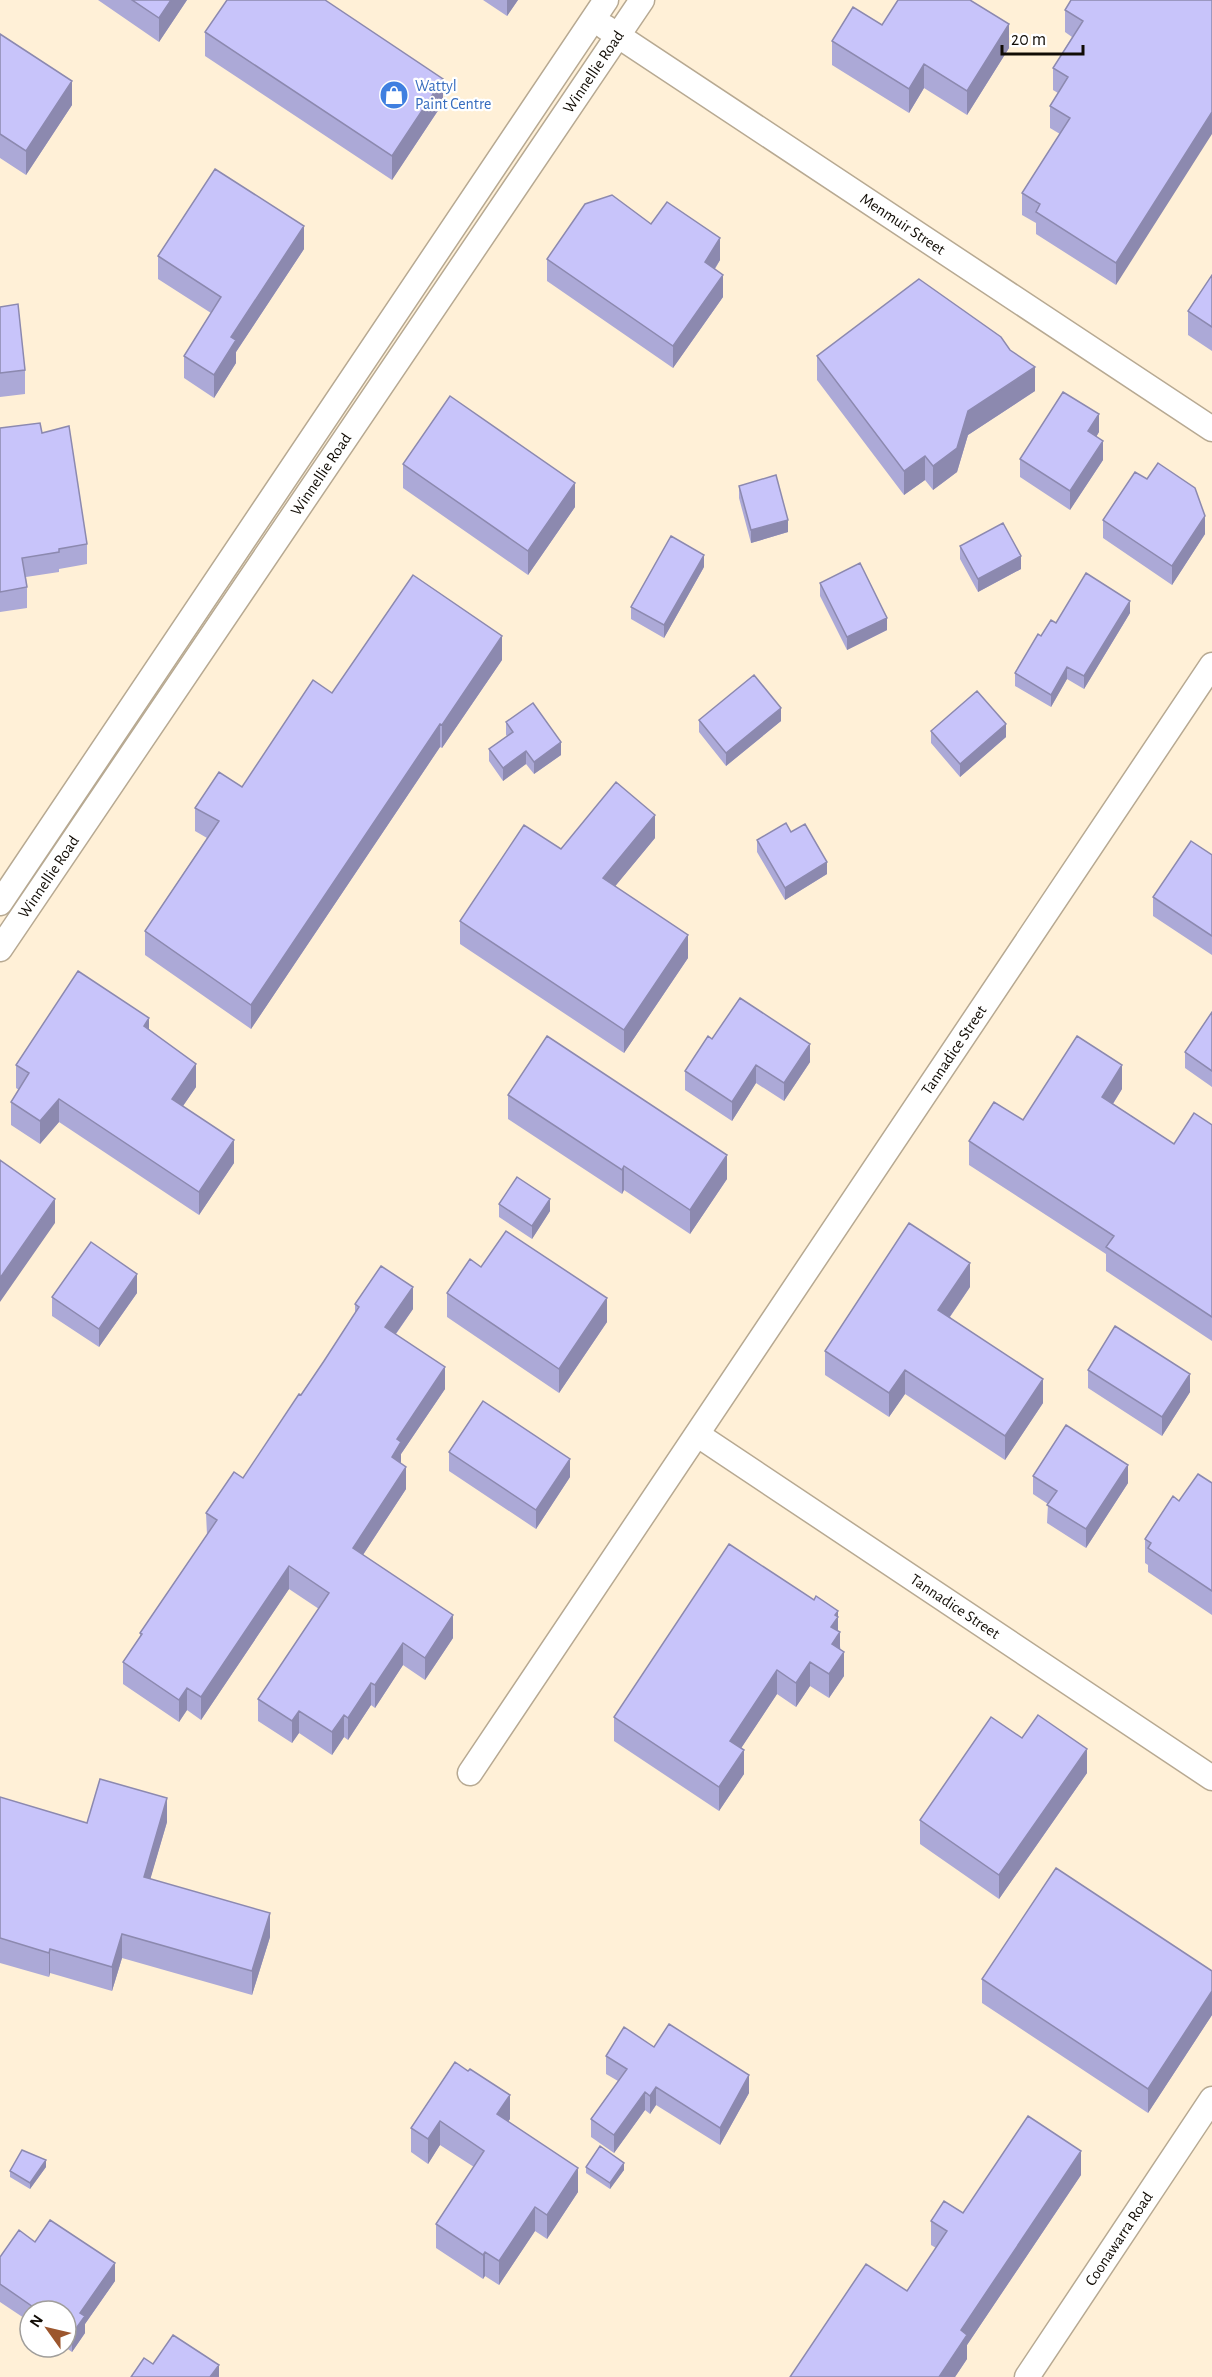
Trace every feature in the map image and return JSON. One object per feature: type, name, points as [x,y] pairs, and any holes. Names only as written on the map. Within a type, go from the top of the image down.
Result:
[{"type":"street","name":"Winnellie Road","points":[[0,949],[642,0]]},
{"type":"street","name":"Winnellie Road","points":[[0,903],[600,9]]},
{"type":"street","name":"Menmuir Street","points":[[600,9],[618,36],[1212,429]]},
{"type":"street","name":"Tannadice Street","points":[[470,1773],[1212,665]]},
{"type":"street","name":"Tannadice Street","points":[[698,1435],[1212,1778]]},
{"type":"street","name":"Coonawarra Road","points":[[1026,2377],[1212,2099]]},
{"type":"building","points":[[132,0],[171,0],[159,18]]},
{"type":"building","points":[[227,0],[325,0],[443,79],[392,156],[205,32]]},
{"type":"building","points":[[898,0],[970,0],[1009,24],[967,91],[924,64],[909,89],[832,41],[853,7],[882,25]]},
{"type":"building","points":[[1071,0],[1212,0],[1212,112],[1116,263],[1036,212],[1040,204],[1022,193],[1070,118],[1050,106],[1068,77],[1053,68],[1083,21],[1065,10]]},
{"type":"building","points":[[0,34],[72,81],[26,151],[0,134]]},
{"type":"building","points":[[215,169],[304,226],[231,337],[236,340],[214,375],[184,356],[221,297],[158,256]]},
{"type":"building","points":[[612,195],[651,224],[667,202],[720,238],[705,262],[723,275],[673,346],[547,259],[585,204]]},
{"type":"building","points":[[1212,275],[1212,327],[1188,311]]},
{"type":"building","points":[[919,279],[1001,337],[1010,350],[1035,367],[968,411],[957,448],[933,466],[925,456],[904,471],[817,356]]},
{"type":"building","points":[[18,304],[25,370],[0,373],[0,307]]},
{"type":"building","points":[[1063,392],[1099,414],[1088,431],[1103,441],[1070,491],[1020,459]]},
{"type":"building","points":[[450,396],[575,483],[528,551],[403,464]]},
{"type":"building","points":[[40,423],[42,433],[69,426],[87,544],[59,549],[59,552],[22,558],[27,587],[0,592],[0,428]]},
{"type":"building","points":[[1158,463],[1195,488],[1205,516],[1172,566],[1103,520],[1135,472],[1147,479]]},
{"type":"building","points":[[776,475],[788,520],[751,530],[739,486]]},
{"type":"building","points":[[1003,523],[1021,556],[978,579],[960,546]]},
{"type":"building","points":[[671,536],[704,555],[664,625],[631,607]]},
{"type":"building","points":[[860,563],[887,618],[847,637],[820,583]]},
{"type":"building","points":[[1086,573],[1130,601],[1084,676],[1067,667],[1051,695],[1015,673],[1038,634],[1041,636],[1051,620],[1056,623]]},
{"type":"building","points":[[413,575],[502,636],[251,1005],[145,931],[219,821],[195,808],[219,772],[242,787],[313,680],[332,693]]},
{"type":"building","points":[[754,675],[781,708],[726,753],[699,720]]},
{"type":"building","points":[[977,691],[1006,724],[960,764],[931,731]]},
{"type":"building","points":[[533,703],[561,742],[534,762],[526,751],[503,768],[489,749],[513,732],[506,722]]},
{"type":"building","points":[[616,782],[655,815],[603,878],[688,935],[624,1030],[460,921],[524,825],[561,849]]},
{"type":"building","points":[[786,823],[791,832],[805,824],[827,862],[785,888],[757,840]]},
{"type":"building","points":[[1191,841],[1212,855],[1212,936],[1153,897]]},
{"type":"building","points":[[78,971],[149,1018],[144,1026],[196,1064],[172,1099],[234,1140],[199,1192],[59,1099],[40,1121],[11,1102],[29,1073],[16,1065]]},
{"type":"building","points":[[740,998],[810,1044],[784,1083],[756,1065],[732,1102],[685,1071],[708,1036],[712,1039]]},
{"type":"building","points":[[1212,1012],[1212,1071],[1185,1052]]},
{"type":"building","points":[[547,1036],[727,1155],[690,1210],[624,1166],[622,1170],[508,1095]]},
{"type":"building","points":[[1077,1036],[1122,1065],[1102,1097],[1174,1144],[1194,1113],[1212,1125],[1212,1317],[1106,1247],[1114,1236],[969,1141],[994,1102],[1023,1120]]},
{"type":"building","points":[[0,1160],[55,1199],[0,1278]]},
{"type":"building","points":[[517,1177],[550,1199],[532,1226],[499,1204]]},
{"type":"building","points":[[909,1223],[970,1263],[938,1310],[1043,1379],[1005,1436],[905,1370],[889,1393],[825,1351]]},
{"type":"building","points":[[506,1231],[607,1298],[559,1369],[447,1293],[470,1259],[481,1267]]},
{"type":"building","points":[[91,1242],[137,1274],[99,1329],[52,1297]]},
{"type":"building","points":[[381,1266],[413,1287],[385,1327],[445,1367],[397,1439],[401,1442],[392,1457],[406,1467],[353,1548],[453,1615],[425,1658],[403,1643],[375,1685],[371,1683],[348,1718],[344,1715],[332,1732],[299,1711],[292,1721],[258,1699],[329,1593],[289,1566],[201,1697],[187,1688],[179,1700],[123,1662],[142,1634],[140,1633],[217,1520],[206,1513],[234,1472],[243,1478],[324,1361],[359,1307],[355,1304]]},
{"type":"building","points":[[1115,1326],[1190,1374],[1162,1417],[1088,1370]]},
{"type":"building","points":[[483,1401],[570,1459],[536,1510],[449,1452]]},
{"type":"building","points":[[1066,1425],[1128,1465],[1086,1529],[1047,1505],[1057,1491],[1033,1476]]},
{"type":"building","points":[[1198,1474],[1212,1483],[1212,1591],[1148,1548],[1151,1543],[1145,1539],[1173,1496],[1179,1501]]},
{"type":"building","points":[[729,1544],[814,1600],[816,1596],[838,1611],[835,1615],[838,1617],[831,1627],[840,1632],[832,1644],[844,1652],[829,1674],[810,1662],[796,1683],[777,1670],[730,1741],[744,1750],[719,1787],[614,1717]]},
{"type":"building","points":[[1038,1715],[1087,1749],[999,1875],[920,1820],[991,1717],[1022,1738]]},
{"type":"building","points":[[100,1779],[167,1798],[144,1877],[270,1913],[252,1971],[122,1934],[112,1967],[50,1949],[49,1953],[0,1938],[0,1797],[87,1823]]},
{"type":"building","points":[[1056,1868],[1212,1971],[1212,1991],[1148,2089],[982,1979]]},
{"type":"building","points":[[669,2024],[749,2075],[720,2128],[656,2087],[650,2096],[645,2092],[614,2135],[591,2119],[627,2069],[606,2056],[624,2027],[654,2047]]},
{"type":"building","points":[[455,2062],[510,2095],[497,2114],[578,2168],[547,2215],[535,2207],[499,2261],[485,2252],[483,2255],[436,2224],[484,2151],[440,2121],[428,2139],[411,2128]]},
{"type":"building","points":[[1028,2116],[1081,2151],[961,2330],[967,2335],[939,2377],[790,2377],[866,2264],[907,2291],[947,2231],[931,2221],[944,2201],[963,2213]]},
{"type":"building","points":[[600,2146],[624,2163],[610,2183],[586,2167]]},
{"type":"building","points":[[22,2150],[46,2160],[30,2183],[10,2171]]},
{"type":"building","points":[[50,2220],[115,2263],[80,2313],[85,2316],[78,2326],[78,2299],[22,2299],[0,2284],[0,2257],[19,2230],[35,2242]]},
{"type":"building","points":[[173,2335],[219,2365],[210,2377],[131,2377],[144,2358],[153,2364]]},
{"type":"place","name":"Wattyl Paint Centre","points":[[394,95]]}]
